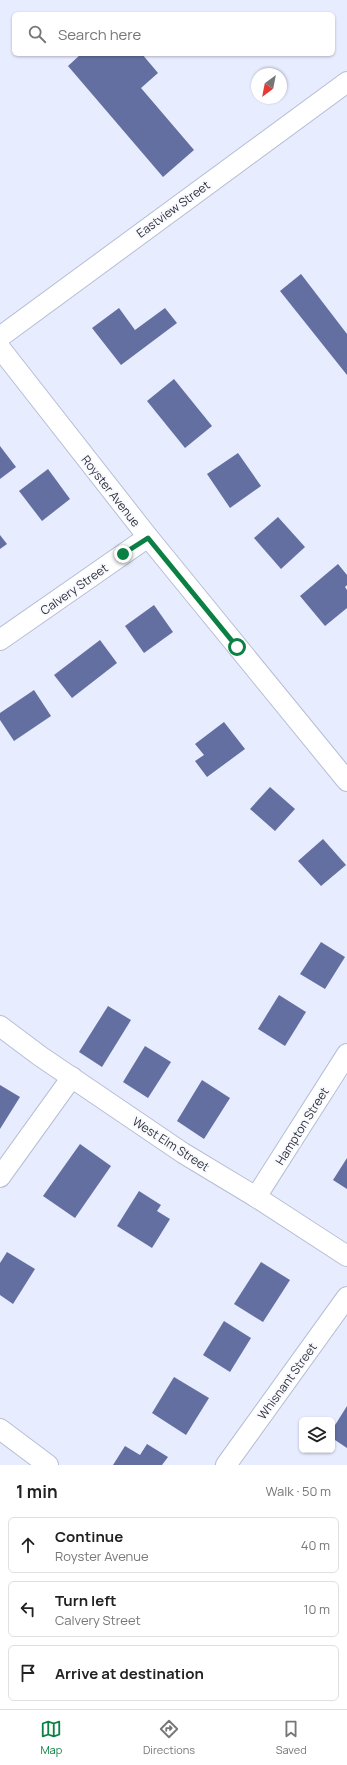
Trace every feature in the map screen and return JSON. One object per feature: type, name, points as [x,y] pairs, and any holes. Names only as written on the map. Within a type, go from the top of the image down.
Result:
[{"type":"street","name":"Eastview Street","points":[[0,337],[347,82]]},
{"type":"street","name":"Royster Avenue","points":[[0,348],[148,538],[347,781]]},
{"type":"street","name":"Calvery Street","points":[[0,640],[148,538]]},
{"type":"street","name":"West Elm Street","points":[[0,1026],[183,1154],[256,1197],[347,1256]]},
{"type":"street","name":"Hampton Street","points":[[256,1197],[347,1054]]},
{"type":"street","points":[[0,1178],[72,1077]]},
{"type":"street","name":"Whisnant Street","points":[[226,1465],[347,1298]]},
{"type":"street","points":[[0,1429],[48,1465]]},
{"type":"building","points":[[79,56],[144,56],[158,73],[141,88],[194,150],[163,177],[68,66]]},
{"type":"building","points":[[301,274],[347,334],[347,375],[280,291]]},
{"type":"building","points":[[119,308],[135,330],[165,308],[177,323],[121,365],[92,328]]},
{"type":"building","points":[[174,379],[212,426],[185,448],[147,401]]},
{"type":"building","points":[[0,446],[16,467],[0,479]]},
{"type":"building","points":[[238,453],[261,486],[230,508],[207,474]]},
{"type":"building","points":[[48,469],[70,499],[42,521],[19,491]]},
{"type":"building","points":[[278,517],[305,547],[281,569],[254,538]]},
{"type":"building","points":[[0,535],[7,544],[0,549]]},
{"type":"building","points":[[338,564],[347,575],[347,585],[345,587],[347,590],[347,608],[325,626],[300,596]]},
{"type":"building","points":[[154,605],[173,632],[144,653],[125,626]]},
{"type":"building","points":[[100,640],[117,663],[72,698],[54,675]]},
{"type":"building","points":[[34,690],[51,716],[14,741],[0,720],[0,713]]},
{"type":"building","points":[[224,722],[245,749],[207,777],[195,761],[204,755],[195,744]]},
{"type":"building","points":[[270,787],[295,809],[275,831],[250,809]]},
{"type":"building","points":[[323,839],[346,865],[321,886],[298,861]]},
{"type":"building","points":[[321,942],[345,957],[325,989],[300,974]]},
{"type":"building","points":[[279,995],[306,1012],[285,1046],[258,1029]]},
{"type":"building","points":[[108,1006],[131,1020],[102,1067],[79,1052]]},
{"type":"building","points":[[145,1046],[171,1062],[148,1098],[123,1082]]},
{"type":"building","points":[[202,1080],[230,1098],[204,1139],[177,1121]]},
{"type":"building","points":[[0,1085],[20,1097],[0,1129]]},
{"type":"building","points":[[80,1144],[111,1166],[75,1218],[43,1196]]},
{"type":"building","points":[[347,1158],[347,1189],[333,1180]]},
{"type":"building","points":[[139,1191],[161,1205],[157,1211],[170,1219],[152,1248],[117,1226]]},
{"type":"building","points":[[7,1252],[35,1269],[13,1304],[0,1295],[0,1263]]},
{"type":"building","points":[[261,1262],[290,1280],[263,1322],[234,1304]]},
{"type":"building","points":[[224,1321],[251,1338],[230,1372],[203,1355]]},
{"type":"building","points":[[174,1377],[209,1398],[186,1435],[152,1413]]},
{"type":"building","points":[[347,1406],[347,1448],[335,1440],[335,1425]]},
{"type":"building","points":[[147,1444],[168,1457],[162,1465],[113,1465],[125,1446],[140,1455]]},
{"type":"route","points":[[123,554],[148,538],[237,647]]}]
